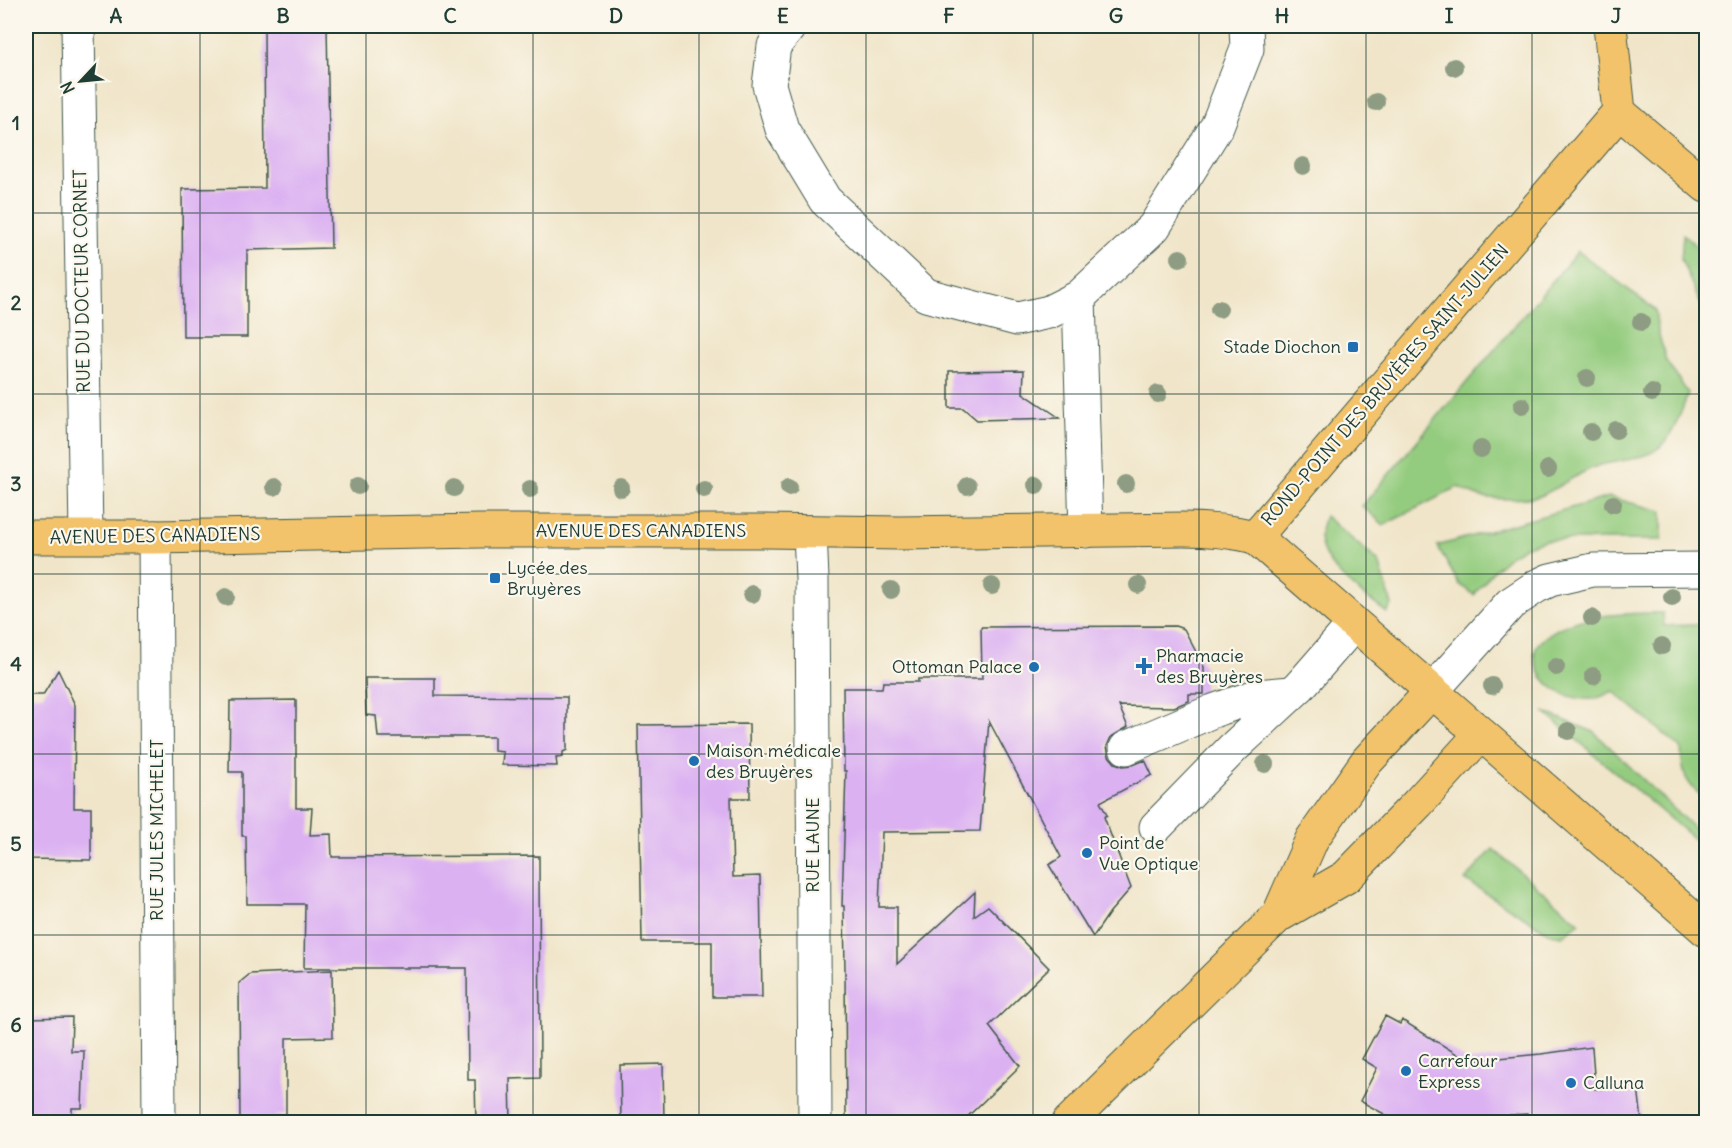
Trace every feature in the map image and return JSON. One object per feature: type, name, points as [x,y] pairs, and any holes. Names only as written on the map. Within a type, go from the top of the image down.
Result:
[{"type":"main road","points":[[1610,26],[1619,112],[1707,186]]},
{"type":"main road","name":"ROND-POINT DES BRUYÈRES SAINT-JULIEN","points":[[1619,112],[1255,537],[1707,930]]},
{"type":"main road","name":"AVENUE DES CANADIENS","points":[[26,537],[482,531],[1210,530],[1255,537]]},
{"type":"main road","points":[[1278,916],[1312,839],[1366,761],[1431,692]]},
{"type":"main road","points":[[1069,1122],[1278,916],[1346,877],[1419,803],[1481,734]]},
{"type":"street","name":"RUE DU DOCTEUR CORNET","points":[[78,26],[86,536]]},
{"type":"street","points":[[790,26],[774,46],[769,85],[782,129],[825,200],[926,295],[1017,320],[1049,312],[1079,297],[1154,227],[1217,126],[1247,49],[1246,26]]},
{"type":"street","points":[[1079,297],[1086,531]]},
{"type":"street","name":"RUE LAUNE","points":[[810,532],[815,1122]]},
{"type":"street","name":"RUE JULES MICHELET","points":[[155,537],[159,1122]]},
{"type":"street","points":[[1431,692],[1510,604],[1550,580],[1593,570],[1707,569]]},
{"type":"street","points":[[1156,827],[1233,748],[1292,693],[1354,624]]},
{"type":"street","points":[[1126,748],[1213,711],[1256,696],[1292,693]]},
{"type":"green space","points":[[1683,234],[1706,254],[1706,317],[1681,259]]},
{"type":"green space","points":[[1578,251],[1655,310],[1666,361],[1688,393],[1668,438],[1658,449],[1650,453],[1592,468],[1537,497],[1489,498],[1475,495],[1458,487],[1384,525],[1362,506]]},
{"type":"green space","points":[[1609,497],[1662,511],[1662,540],[1545,540],[1526,546],[1511,555],[1494,570],[1474,595],[1459,584],[1437,546]]},
{"type":"green space","points":[[1325,516],[1379,562],[1392,605],[1387,613],[1345,580],[1327,559],[1320,535]]},
{"type":"green space","points":[[1632,613],[1663,613],[1664,626],[1706,624],[1706,799],[1693,788],[1686,778],[1682,765],[1681,748],[1613,691],[1591,699],[1564,694],[1555,690],[1543,678],[1535,660],[1539,643],[1551,633],[1580,620]]},
{"type":"green space","points":[[1544,712],[1594,732],[1705,839],[1701,845]]},
{"type":"green space","points":[[1493,849],[1580,923],[1562,936],[1551,934],[1465,880]]},
{"type":"building","points":[[264,26],[327,26],[331,248],[247,250],[247,337],[183,337],[182,189],[265,188]]},
{"type":"building","points":[[1024,370],[1023,393],[1060,418],[977,420],[963,408],[949,408],[949,371]]},
{"type":"building","points":[[1175,626],[1184,629],[1204,667],[1204,694],[1189,694],[1189,701],[1174,707],[1119,706],[1128,727],[1111,737],[1107,746],[1109,756],[1115,763],[1123,766],[1145,760],[1152,775],[1100,802],[1107,815],[1104,817],[1131,888],[1110,912],[1093,937],[1049,865],[1061,857],[989,721],[980,831],[882,832],[879,907],[897,907],[897,964],[975,892],[974,916],[988,906],[1049,968],[989,1026],[1020,1066],[962,1122],[846,1122],[844,906],[842,906],[846,771],[844,771],[843,688],[882,688],[883,682],[918,682],[918,679],[982,679],[981,627]]},
{"type":"building","points":[[58,670],[75,705],[74,808],[91,808],[91,860],[26,859],[26,695],[43,695]]},
{"type":"building","points":[[365,678],[435,678],[435,696],[567,697],[567,750],[563,752],[563,757],[556,758],[557,766],[502,765],[503,752],[494,751],[494,737],[378,737],[376,716],[366,715]]},
{"type":"building","points":[[296,700],[296,808],[312,808],[310,835],[331,834],[332,857],[539,856],[540,1078],[510,1079],[511,1122],[476,1122],[475,1080],[468,1080],[467,968],[304,968],[305,904],[247,904],[246,836],[242,836],[242,772],[229,772],[230,701]]},
{"type":"building","points":[[749,724],[750,798],[731,798],[733,877],[760,876],[762,997],[712,997],[712,942],[642,942],[638,725]]},
{"type":"building","points":[[332,970],[333,1037],[286,1038],[286,1114],[277,1115],[277,1122],[240,1122],[239,983],[250,974]]},
{"type":"building","points":[[1385,1016],[1400,1024],[1402,1020],[1468,1061],[1592,1047],[1595,1089],[1638,1086],[1642,1122],[1527,1122],[1527,1114],[1510,1115],[1511,1122],[1399,1122],[1360,1101],[1377,1068],[1362,1059]]},
{"type":"building","points":[[72,1017],[71,1051],[84,1051],[82,1108],[72,1108],[72,1122],[26,1122],[26,1018]]},
{"type":"building","points":[[663,1064],[664,1122],[621,1122],[620,1065]]},
{"type":"place","name":"Stade Diochon","points":[[1353,347]]},
{"type":"place","name":"Lycée des Bruyères","points":[[495,578]]},
{"type":"place","name":"Pharmacie des Bruyères","points":[[1144,666]]},
{"type":"place","name":"Ottoman Palace","points":[[1034,667]]},
{"type":"place","name":"Maison médicale des Bruyères","points":[[694,761]]},
{"type":"place","name":"Point de Vue Optique","points":[[1087,853]]},
{"type":"place","name":"Carrefour Express","points":[[1406,1071]]},
{"type":"place","name":"Calluna","points":[[1571,1083]]}]
